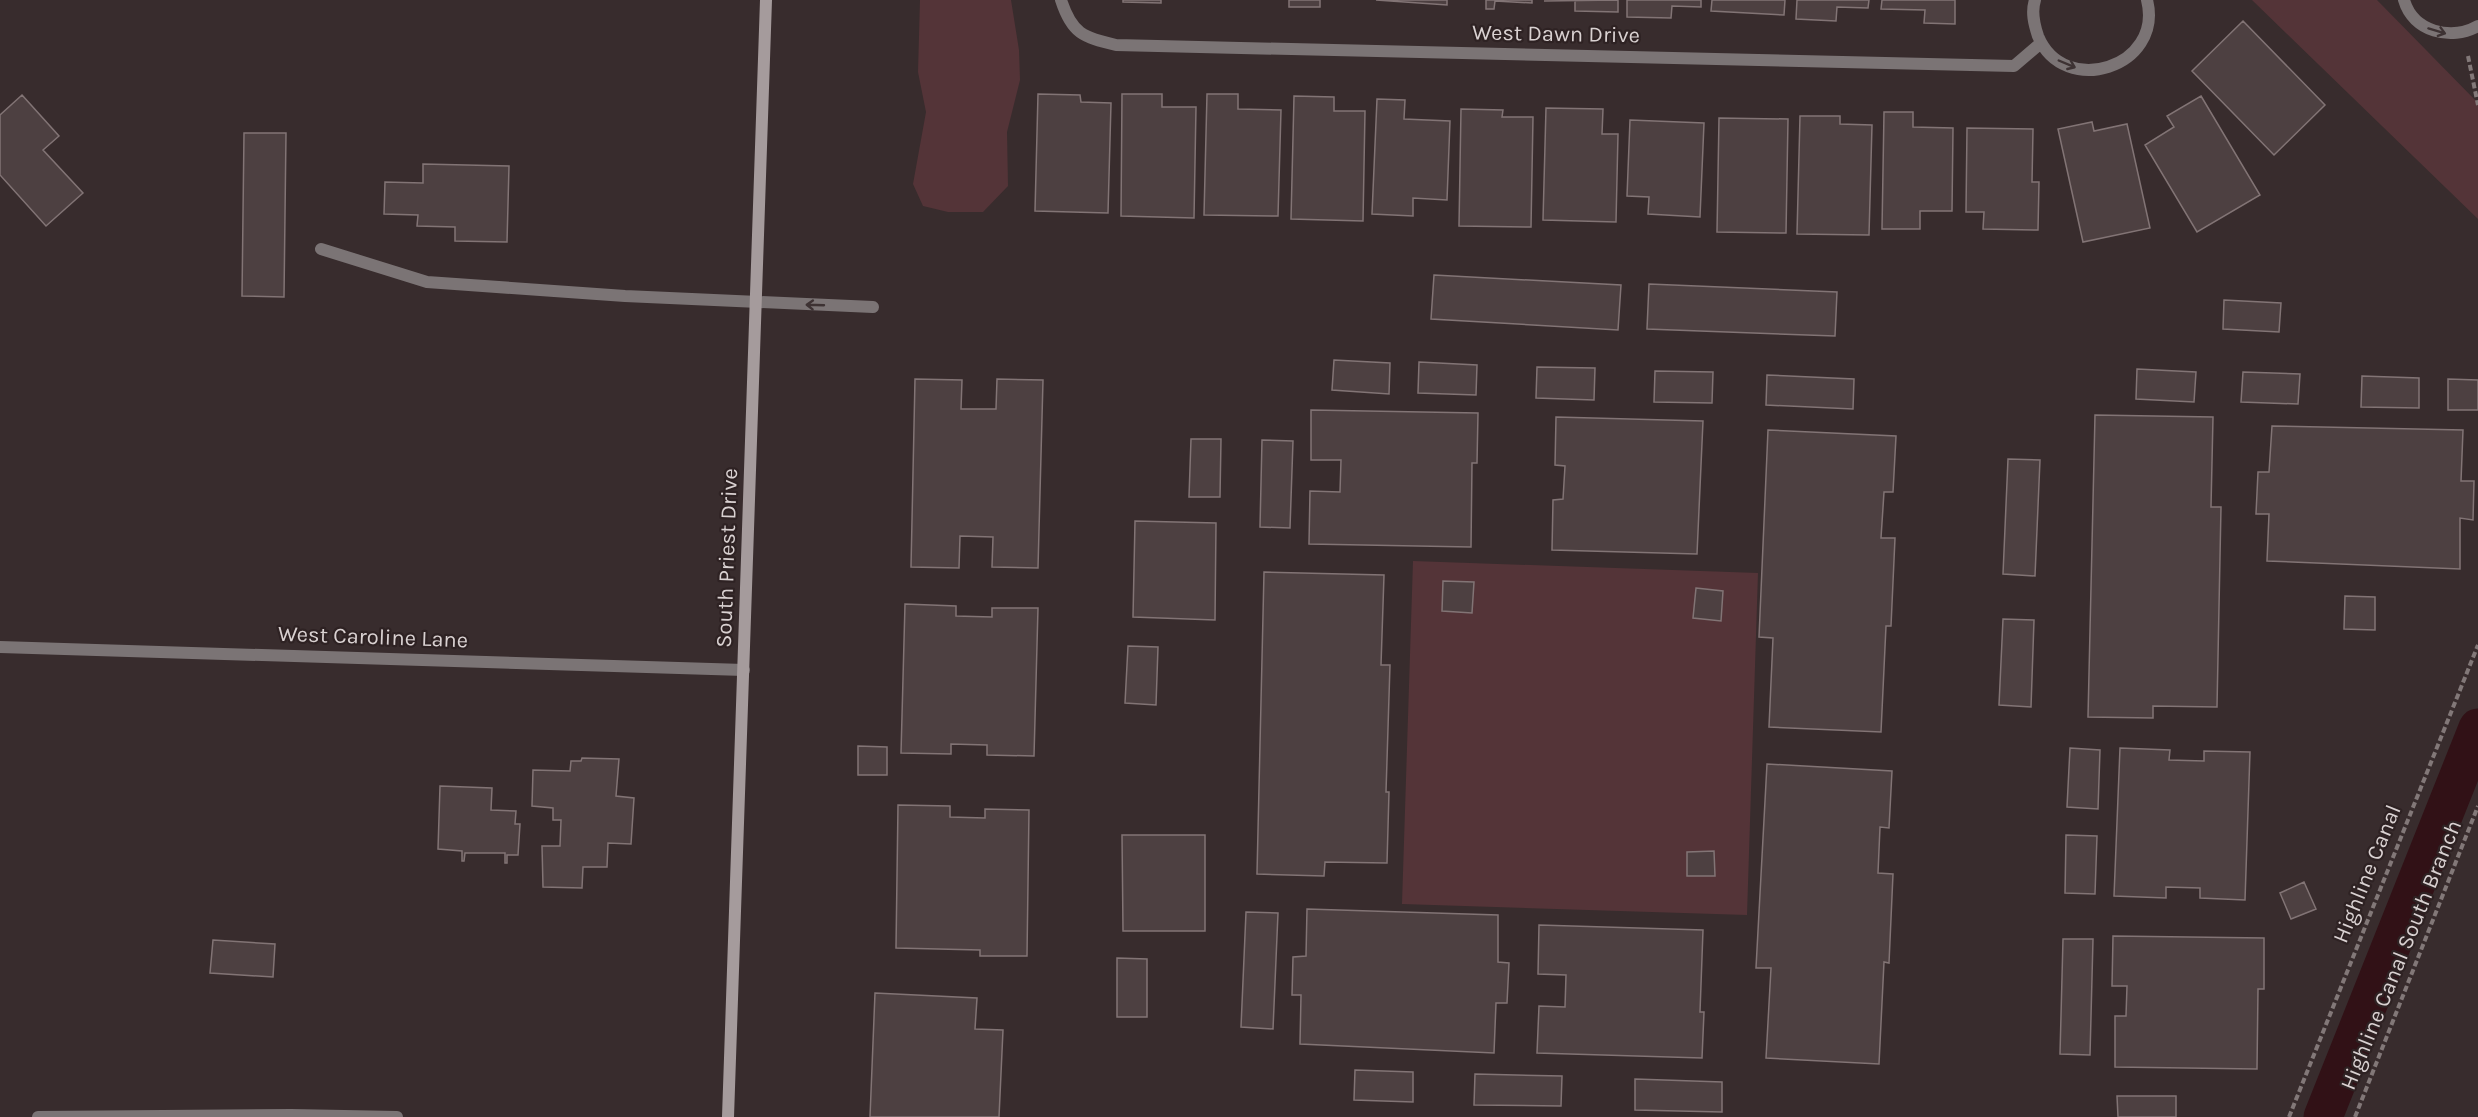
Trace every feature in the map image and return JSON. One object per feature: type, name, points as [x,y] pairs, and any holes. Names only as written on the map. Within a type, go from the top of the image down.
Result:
[{"type":"main road","name":"South Priest Drive","points":[[728,1117],[766,0]]},
{"type":"street","name":"West Dawn Drive","points":[[1062,0],[1068,20],[1087,38],[1116,45],[2014,66],[2041,43]]},
{"type":"street","points":[[2035,0],[2034,26],[2041,43],[2054,58],[2070,67],[2089,71],[2108,68],[2126,60],[2139,46],[2147,28],[2150,9],[2147,0]]},
{"type":"street","points":[[2404,0],[2412,16],[2423,26],[2436,32],[2449,34],[2478,26]]},
{"type":"street","points":[[321,249],[427,282],[757,303],[873,307]]},
{"type":"street","name":"West Caroline Lane","points":[[0,647],[744,670]]},
{"type":"street","points":[[38,1117],[291,1115],[397,1117]]},
{"type":"path","points":[[2463,32],[2478,105]]},
{"type":"path","name":"Highline Canal","points":[[2289,1117],[2478,645]]},
{"type":"path","name":"Highline Canal South Branch","points":[[2355,1117],[2478,806]]},
{"type":"shaded area","points":[[920,0],[1011,0],[1019,50],[1020,80],[1007,132],[1008,186],[983,212],[948,212],[923,206],[913,184],[926,112],[918,72]]},
{"type":"shaded area","points":[[2252,0],[2377,0],[2478,103],[2478,219]]},
{"type":"shaded area","points":[[1413,561],[1758,573],[1747,915],[1402,904]]},
{"type":"building","points":[[1123,0],[1161,0],[1161,3],[1123,2]]},
{"type":"building","points":[[1289,0],[1320,0],[1320,7],[1289,7]]},
{"type":"building","points":[[1376,0],[1447,0],[1447,5]]},
{"type":"building","points":[[1486,0],[1532,0],[1532,3],[1495,1],[1494,9],[1486,9]]},
{"type":"building","points":[[1618,0],[1618,12],[1575,11],[1575,1],[1544,1]]},
{"type":"building","points":[[1627,0],[1701,0],[1701,7],[1672,6],[1671,18],[1627,17]]},
{"type":"building","points":[[1712,0],[1785,0],[1784,15],[1711,11]]},
{"type":"building","points":[[1797,0],[1869,0],[1868,8],[1837,7],[1836,21],[1796,19]]},
{"type":"building","points":[[1882,0],[1955,0],[1955,24],[1924,23],[1925,10],[1881,9]]},
{"type":"building","points":[[2243,21],[2325,105],[2274,155],[2192,71]]},
{"type":"building","points":[[1038,94],[1080,95],[1081,102],[1111,103],[1108,213],[1035,211]]},
{"type":"building","points":[[1122,94],[1162,94],[1162,107],[1196,107],[1194,218],[1121,216]]},
{"type":"building","points":[[1207,94],[1238,94],[1238,109],[1281,110],[1278,216],[1204,215]]},
{"type":"building","points":[[22,95],[59,136],[43,150],[83,193],[46,226],[0,175],[0,115]]},
{"type":"building","points":[[1294,96],[1334,97],[1334,111],[1365,111],[1363,221],[1291,219]]},
{"type":"building","points":[[2201,96],[2260,195],[2197,232],[2145,145],[2174,127],[2167,116]]},
{"type":"building","points":[[1377,99],[1405,100],[1404,119],[1450,121],[1447,200],[1413,198],[1413,216],[1372,214]]},
{"type":"building","points":[[1546,108],[1603,109],[1602,134],[1618,134],[1616,222],[1543,220]]},
{"type":"building","points":[[1461,109],[1503,110],[1502,117],[1533,117],[1531,227],[1459,226]]},
{"type":"building","points":[[1884,112],[1913,112],[1913,127],[1953,128],[1952,211],[1920,211],[1920,229],[1882,229]]},
{"type":"building","points":[[1800,116],[1840,116],[1840,124],[1872,125],[1869,235],[1797,234]]},
{"type":"building","points":[[1719,118],[1788,119],[1786,233],[1717,232]]},
{"type":"building","points":[[1630,120],[1704,123],[1700,217],[1648,214],[1649,197],[1627,196]]},
{"type":"building","points":[[2092,122],[2094,131],[2127,124],[2150,228],[2083,242],[2058,129]]},
{"type":"building","points":[[1967,128],[2033,129],[2032,182],[2039,182],[2038,230],[1983,229],[1984,212],[1966,212]]},
{"type":"building","points":[[244,133],[286,133],[284,297],[242,296]]},
{"type":"building","points":[[423,164],[509,166],[507,242],[455,241],[455,227],[417,226],[418,215],[384,214],[385,182],[423,183]]},
{"type":"building","points":[[1434,275],[1621,285],[1618,330],[1431,319]]},
{"type":"building","points":[[1649,284],[1837,292],[1835,336],[1647,329]]},
{"type":"building","points":[[2224,300],[2281,303],[2279,332],[2223,329]]},
{"type":"building","points":[[1334,360],[1390,363],[1389,394],[1332,390]]},
{"type":"building","points":[[1419,362],[1477,365],[1476,395],[1418,393]]},
{"type":"building","points":[[1537,367],[1595,368],[1594,400],[1536,398]]},
{"type":"building","points":[[2137,369],[2196,372],[2194,402],[2136,399]]},
{"type":"building","points":[[1655,371],[1713,372],[1712,403],[1654,402]]},
{"type":"building","points":[[2243,372],[2300,374],[2298,404],[2241,402]]},
{"type":"building","points":[[1767,375],[1854,379],[1853,409],[1766,405]]},
{"type":"building","points":[[2362,376],[2419,378],[2419,408],[2361,407]]},
{"type":"building","points":[[915,379],[962,380],[961,409],[996,409],[997,379],[1043,380],[1038,568],[992,567],[993,537],[960,536],[959,568],[911,567]]},
{"type":"building","points":[[2448,379],[2478,380],[2478,410],[2448,410]]},
{"type":"building","points":[[1311,410],[1478,413],[1477,463],[1472,463],[1471,547],[1309,544],[1310,491],[1340,492],[1341,460],[1311,460]]},
{"type":"building","points":[[2095,415],[2213,417],[2211,507],[2221,507],[2217,707],[2153,706],[2153,718],[2088,717]]},
{"type":"building","points":[[1556,417],[1703,421],[1697,554],[1552,550],[1553,500],[1563,499],[1565,466],[1555,465]]},
{"type":"building","points":[[2272,426],[2463,430],[2461,481],[2474,481],[2473,520],[2460,518],[2460,569],[2267,561],[2269,514],[2256,514],[2258,472],[2269,472]]},
{"type":"building","points":[[1768,430],[1896,436],[1893,492],[1884,492],[1881,538],[1895,538],[1891,626],[1886,626],[1881,732],[1769,727],[1773,638],[1759,637]]},
{"type":"building","points":[[1191,439],[1221,439],[1220,497],[1189,497]]},
{"type":"building","points":[[1262,440],[1293,441],[1290,528],[1260,527]]},
{"type":"building","points":[[2008,459],[2040,460],[2035,576],[2003,574]]},
{"type":"building","points":[[1135,521],[1216,523],[1215,620],[1133,617]]},
{"type":"building","points":[[1264,572],[1384,575],[1381,665],[1390,665],[1386,792],[1389,792],[1387,863],[1325,862],[1324,876],[1257,874]]},
{"type":"building","points":[[1443,581],[1474,582],[1472,613],[1442,611]]},
{"type":"building","points":[[1696,588],[1723,591],[1721,621],[1693,618]]},
{"type":"building","points":[[2345,596],[2375,597],[2375,630],[2344,629]]},
{"type":"building","points":[[905,604],[956,606],[956,616],[992,617],[992,608],[1038,608],[1034,756],[987,755],[987,745],[951,744],[951,754],[901,753]]},
{"type":"building","points":[[2003,619],[2034,620],[2031,707],[1999,705]]},
{"type":"building","points":[[1128,646],[1158,647],[1156,705],[1125,703]]},
{"type":"building","points":[[858,746],[887,747],[887,775],[858,775]]},
{"type":"building","points":[[2070,748],[2100,750],[2098,809],[2067,807]]},
{"type":"building","points":[[2120,748],[2170,750],[2169,760],[2204,761],[2204,751],[2250,752],[2245,900],[2200,898],[2200,888],[2166,887],[2166,898],[2114,896]]},
{"type":"building","points":[[582,758],[619,759],[616,796],[634,798],[631,844],[608,843],[607,867],[583,867],[582,888],[543,887],[542,846],[560,846],[561,820],[553,820],[553,808],[532,806],[533,770],[570,771],[571,761],[581,761]]},
{"type":"building","points":[[1767,764],[1892,771],[1889,828],[1880,827],[1878,873],[1893,874],[1889,963],[1884,962],[1879,1064],[1766,1058],[1771,968],[1756,968]]},
{"type":"building","points":[[440,786],[492,788],[491,810],[516,811],[515,824],[520,824],[518,855],[507,855],[507,863],[505,863],[505,853],[465,853],[464,861],[462,861],[462,851],[438,849]]},
{"type":"building","points":[[898,805],[950,806],[950,817],[985,818],[985,809],[1029,810],[1027,956],[980,956],[980,950],[896,948]]},
{"type":"building","points":[[1122,835],[1205,835],[1205,931],[1123,931]]},
{"type":"building","points":[[2066,835],[2097,836],[2095,894],[2065,893]]},
{"type":"building","points":[[1714,851],[1715,876],[1687,876],[1687,852]]},
{"type":"building","points":[[2304,882],[2316,909],[2291,919],[2280,893]]},
{"type":"building","points":[[1307,909],[1498,915],[1498,962],[1509,963],[1507,1003],[1496,1003],[1494,1053],[1300,1044],[1301,995],[1292,995],[1293,957],[1306,956]]},
{"type":"building","points":[[1246,912],[1278,913],[1273,1029],[1241,1027]]},
{"type":"building","points":[[1539,925],[1703,930],[1700,1012],[1704,1012],[1702,1058],[1537,1053],[1539,1006],[1565,1007],[1566,975],[1538,974]]},
{"type":"building","points":[[2113,936],[2264,938],[2264,989],[2258,989],[2257,1069],[2115,1067],[2115,1016],[2126,1016],[2127,986],[2112,986]]},
{"type":"building","points":[[2063,939],[2093,939],[2090,1055],[2060,1054]]},
{"type":"building","points":[[213,940],[275,944],[273,977],[210,973]]},
{"type":"building","points":[[1117,958],[1147,959],[1147,1017],[1117,1017]]},
{"type":"building","points":[[875,993],[977,998],[975,1029],[1003,1030],[999,1117],[870,1117]]},
{"type":"building","points":[[1355,1070],[1413,1072],[1413,1102],[1354,1100]]},
{"type":"building","points":[[1475,1074],[1562,1076],[1561,1106],[1474,1105]]},
{"type":"building","points":[[1635,1079],[1722,1082],[1722,1112],[1635,1110]]},
{"type":"building","points":[[2117,1096],[2176,1096],[2176,1117],[2118,1117]]},
{"type":"waterway","points":[[2323,1117],[2478,728]]}]
